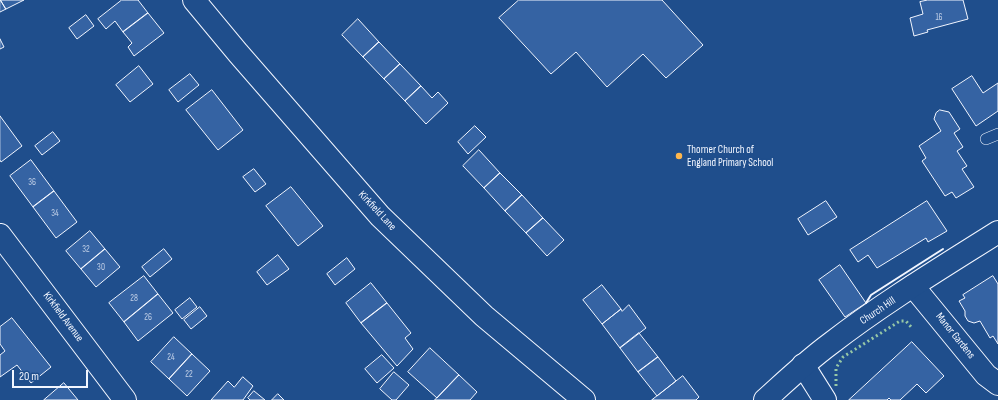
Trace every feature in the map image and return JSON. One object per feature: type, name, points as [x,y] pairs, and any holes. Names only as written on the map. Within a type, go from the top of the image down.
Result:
[{"type":"street","name":"Kirkfield Lane","points":[[194,0],[238,53],[380,216],[484,316],[584,400]]},
{"type":"street","name":"Church Hill","points":[[765,400],[803,365],[830,343],[914,286],[998,232]]},
{"type":"street","name":"Kirkfield Avenue","points":[[0,235],[125,400]]},
{"type":"street","name":"Manor Gardens","points":[[914,286],[986,375],[998,384]]},
{"type":"street","points":[[803,365],[825,400]]},
{"type":"lane","points":[[986,139],[998,134]]},
{"type":"building","points":[[0,0],[6,9],[0,12]]},
{"type":"building","points":[[1,0],[24,0],[6,9]]},
{"type":"building","points":[[122,0],[138,0],[148,13],[123,32],[115,21],[106,29],[98,19]]},
{"type":"building","points":[[519,0],[662,0],[703,45],[666,78],[643,54],[607,87],[576,52],[551,74],[499,18]]},
{"type":"building","points":[[928,0],[963,0],[968,19],[927,30],[928,32],[914,36],[910,18],[923,14],[920,2]]},
{"type":"building","points":[[148,13],[164,33],[134,56],[128,47],[132,43],[123,32]]},
{"type":"building","points":[[86,15],[94,26],[77,39],[69,28]]},
{"type":"building","points":[[358,19],[379,42],[363,57],[342,35]]},
{"type":"building","points":[[0,39],[4,47],[0,49]]},
{"type":"building","points":[[379,42],[400,64],[384,79],[363,57]]},
{"type":"building","points":[[400,64],[421,86],[405,101],[384,79]]},
{"type":"building","points":[[139,66],[153,84],[130,102],[116,85]]},
{"type":"building","points":[[190,74],[199,85],[178,102],[169,90]]},
{"type":"building","points":[[972,76],[983,93],[998,83],[998,111],[976,126],[952,89]]},
{"type":"building","points":[[421,86],[432,98],[438,92],[448,103],[426,124],[405,101]]},
{"type":"building","points":[[212,90],[243,130],[218,150],[186,110]]},
{"type":"building","points":[[940,110],[949,112],[960,129],[954,133],[963,147],[957,151],[967,166],[962,169],[974,187],[956,198],[952,192],[945,196],[922,161],[926,158],[919,146],[941,131],[934,119],[936,113]]},
{"type":"building","points":[[0,116],[22,146],[1,162],[0,160]]},
{"type":"building","points":[[475,126],[486,137],[468,154],[458,142]]},
{"type":"building","points":[[53,132],[60,141],[42,155],[35,146]]},
{"type":"building","points":[[479,150],[500,173],[484,188],[463,166]]},
{"type":"building","points":[[31,160],[54,191],[33,207],[10,176]]},
{"type":"building","points":[[254,169],[266,184],[255,192],[243,177]]},
{"type":"building","points":[[500,173],[522,195],[505,211],[484,188]]},
{"type":"building","points":[[291,187],[323,226],[298,246],[266,206]]},
{"type":"building","points":[[54,191],[77,222],[56,238],[33,207]]},
{"type":"building","points":[[522,195],[543,218],[526,233],[505,211]]},
{"type":"building","points":[[826,201],[837,217],[808,235],[798,219]]},
{"type":"building","points":[[927,201],[947,231],[928,242],[926,238],[877,268],[868,255],[858,262],[850,250]]},
{"type":"building","points":[[543,218],[564,240],[547,256],[526,233]]},
{"type":"building","points":[[90,231],[105,249],[81,269],[66,251]]},
{"type":"building","points":[[105,249],[120,267],[96,287],[81,269]]},
{"type":"building","points":[[164,249],[172,259],[150,277],[142,267]]},
{"type":"building","points":[[278,255],[289,269],[267,285],[257,272]]},
{"type":"building","points":[[347,258],[355,269],[335,285],[327,274]]},
{"type":"building","points":[[840,265],[866,303],[845,317],[819,280]]},
{"type":"building","points":[[144,276],[158,294],[124,322],[109,303]]},
{"type":"building","points":[[993,276],[998,284],[998,344],[993,336],[990,338],[980,321],[974,323],[968,321],[965,316],[965,311],[959,301],[965,298],[963,295]]},
{"type":"building","points":[[371,283],[387,303],[361,323],[346,303]]},
{"type":"building","points":[[602,285],[621,309],[602,324],[583,300]]},
{"type":"building","points":[[158,294],[173,313],[138,341],[124,322]]},
{"type":"building","points":[[190,298],[197,307],[182,319],[175,310]]},
{"type":"building","points":[[387,303],[411,333],[405,338],[413,349],[397,366],[361,323]]},
{"type":"building","points":[[629,305],[646,328],[620,348],[602,324],[621,309],[622,311]]},
{"type":"building","points":[[200,307],[207,316],[191,329],[184,320]]},
{"type":"building","points":[[12,318],[51,367],[31,383],[17,365],[0,377],[0,355],[5,351],[0,344],[0,327]]},
{"type":"building","points":[[639,333],[658,357],[638,372],[620,348]]},
{"type":"building","points":[[174,337],[192,354],[169,379],[151,362]]},
{"type":"building","points":[[912,342],[944,376],[926,393],[917,384],[900,400],[891,400],[889,398],[887,400],[849,400]]},
{"type":"building","points":[[430,348],[459,375],[437,398],[408,372]]},
{"type":"building","points":[[192,354],[210,371],[187,396],[169,379]]},
{"type":"building","points":[[382,355],[394,368],[377,383],[365,369]]},
{"type":"building","points":[[658,357],[676,381],[657,396],[638,372]]},
{"type":"building","points":[[394,372],[409,385],[396,400],[392,400],[380,389]]},
{"type":"building","points":[[459,375],[477,392],[470,400],[435,400]]},
{"type":"building","points":[[683,376],[699,397],[696,400],[652,400]]},
{"type":"building","points":[[243,377],[253,386],[243,400],[211,400],[228,381],[234,387]]},
{"type":"building","points":[[64,383],[78,400],[44,400]]},
{"type":"building","points":[[254,391],[265,400],[250,400],[248,398]]},
{"type":"building","points":[[278,394],[284,400],[272,400]]},
{"type":"hedge","points":[[836,386],[836,368],[843,357],[900,321],[906,321],[912,328]]},
{"type":"wall","points":[[866,303],[871,295],[943,249]]},
{"type":"place","name":"Thorner Church of England Primary School","points":[[679,156]]}]
